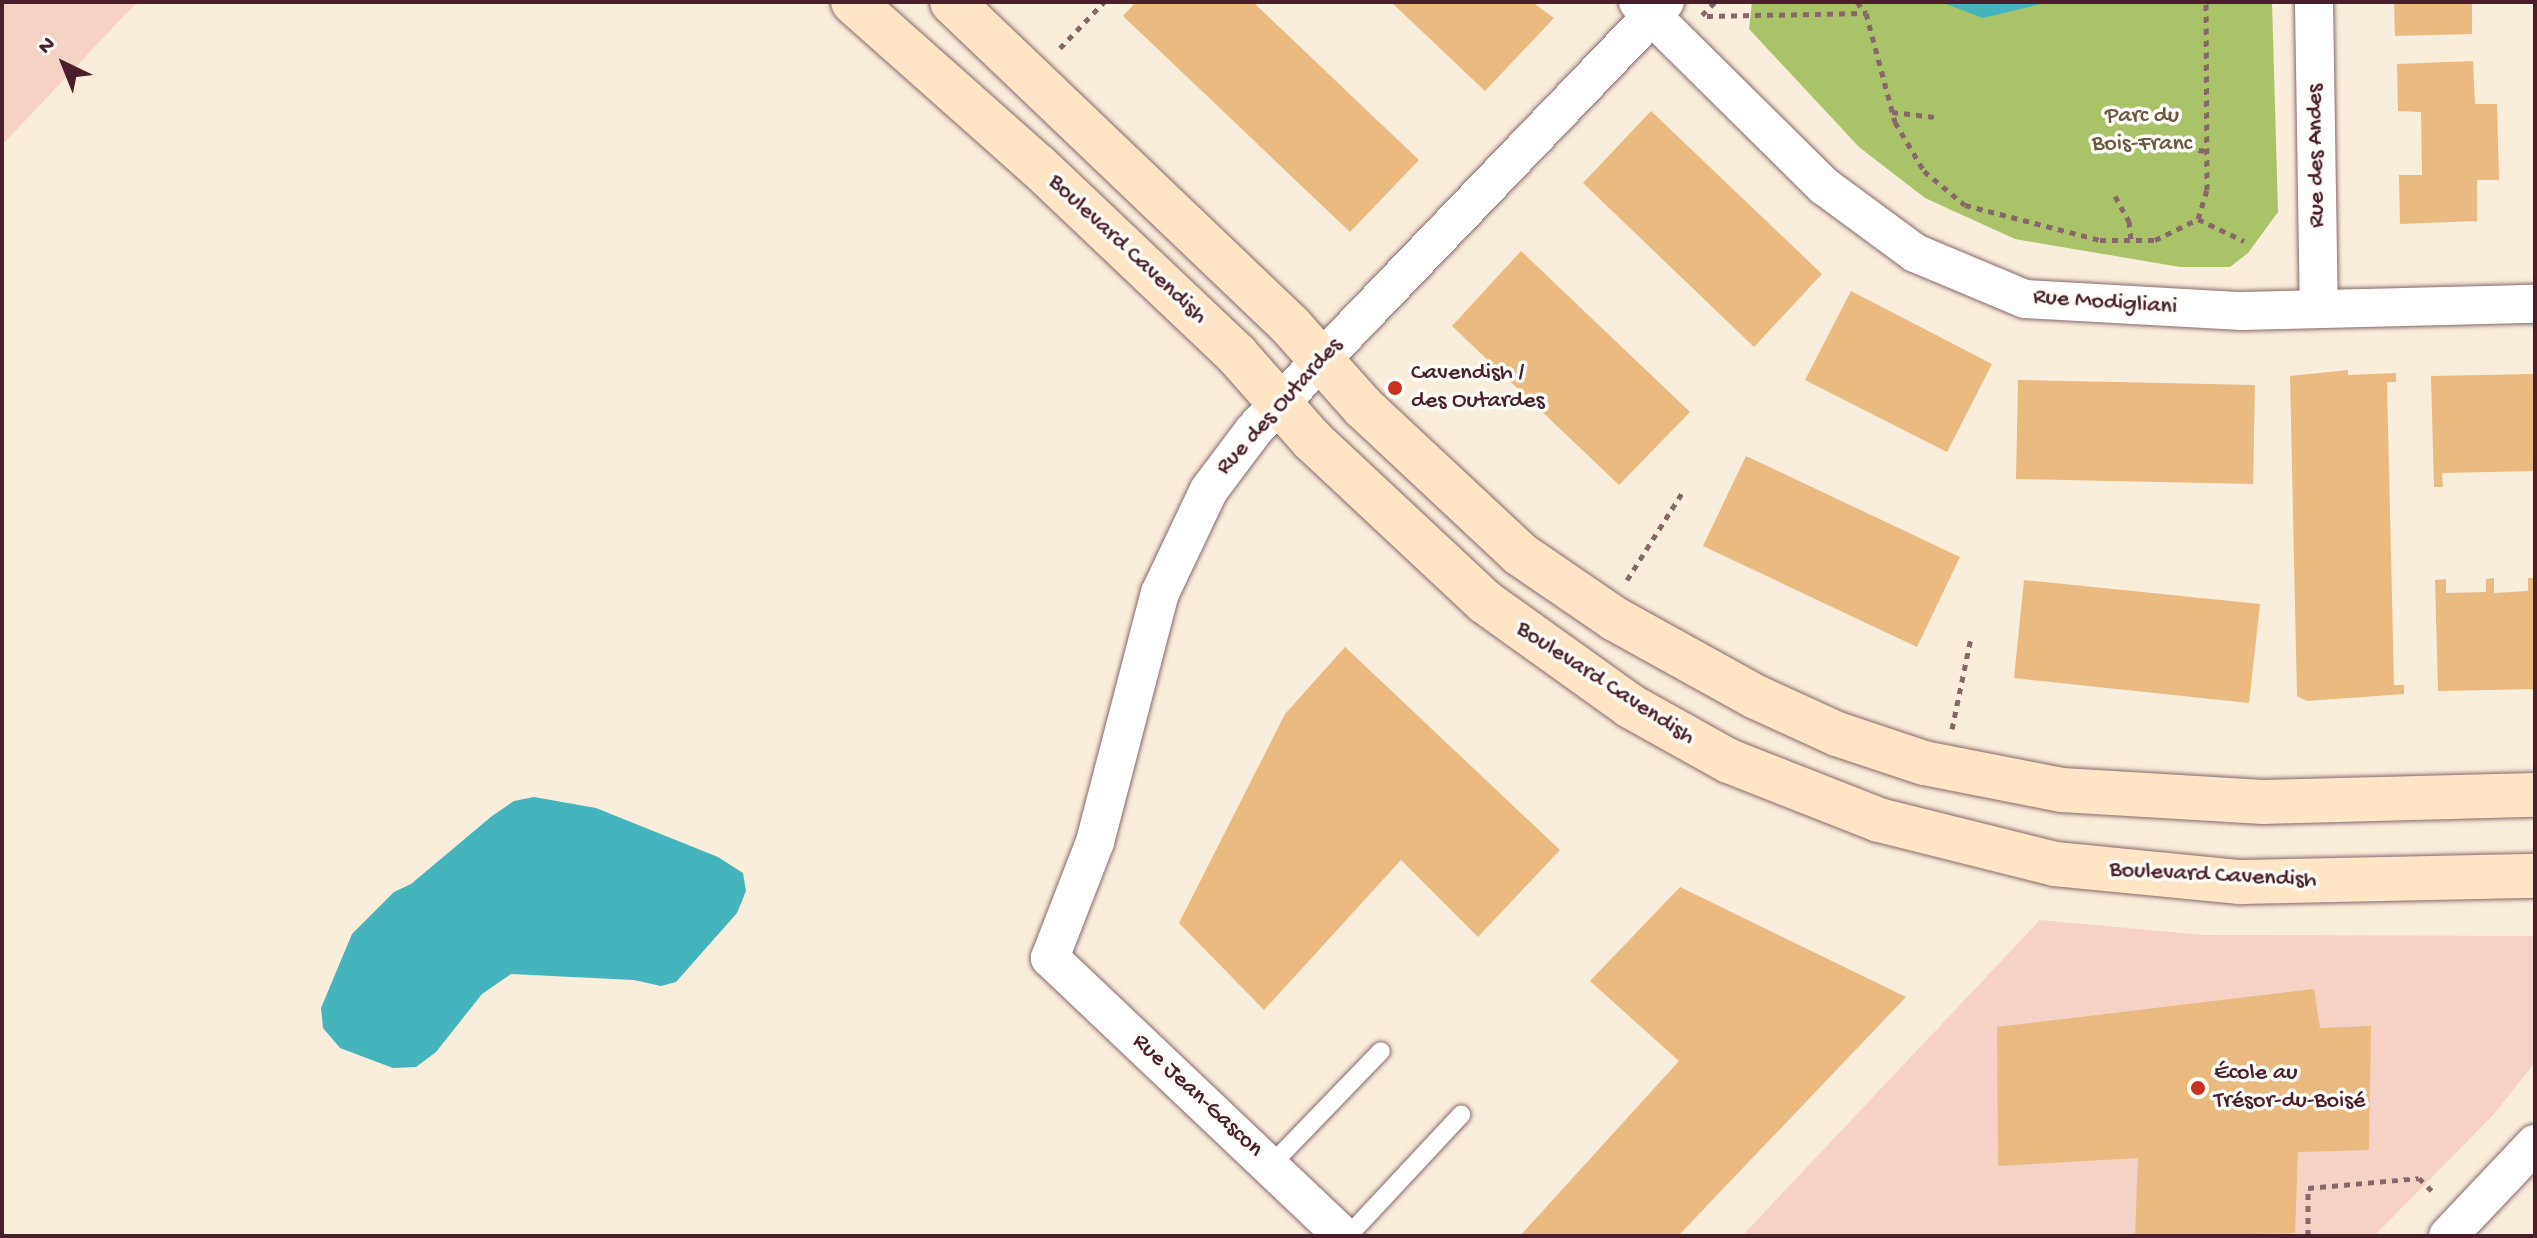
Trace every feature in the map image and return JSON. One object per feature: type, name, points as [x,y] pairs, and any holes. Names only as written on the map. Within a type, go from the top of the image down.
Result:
[{"type":"main road","name":"Boulevard Cavendish","points":[[853,2],[1038,166],[1237,355],[1279,403],[1450,570],[1535,641],[1665,726],[1812,798],[2002,853],[2131,874],[2269,882],[2535,876]]},
{"type":"main road","points":[[952,2],[1290,325],[1320,360],[1439,481],[1550,576],[1615,619],[1756,697],[1863,743],[1973,775],[2132,797],[2263,802],[2535,795]]},
{"type":"street","name":"Rue des Andes","points":[[2314,2],[2319,309]]},
{"type":"street","name":"Rue des Outardes","points":[[1050,958],[1095,842],[1143,641],[1169,569],[1209,490],[1279,403],[1652,6]]},
{"type":"street","name":"Rue Modigliani","points":[[1652,6],[1824,186],[1915,253],[2025,299],[2242,311],[2535,304]]},
{"type":"street","name":"Rue Jean-Gascon","points":[[1050,958],[1346,1236]]},
{"type":"street","points":[[2448,1236],[2535,1144]]},
{"type":"lane","points":[[1271,1165],[1381,1051]]},
{"type":"lane","points":[[1346,1236],[1461,1115]]},
{"type":"path","points":[[1049,59],[1104,2]]},
{"type":"path","points":[[1715,2],[1702,16],[1866,13]]},
{"type":"path","points":[[1857,2],[1866,13],[1892,112],[1924,171],[1965,205],[2100,240],[2155,240],[2198,219],[2207,190],[2206,2]]},
{"type":"path","points":[[1892,112],[1935,117]]},
{"type":"path","points":[[2151,144],[2207,151]]},
{"type":"path","points":[[2115,196],[2129,221],[2131,240]]},
{"type":"path","points":[[2198,219],[2244,241]]},
{"type":"path","points":[[1622,588],[1684,490]]},
{"type":"path","points":[[1950,737],[1968,667],[1971,637]]},
{"type":"path","points":[[2308,1236],[2308,1188],[2419,1178],[2436,1194]]},
{"type":"shaded area","points":[[2,2],[137,2],[2,145]]},
{"type":"shaded area","name":"École au Trésor-du-Boisé","points":[[2040,920],[2203,935],[2535,936],[2535,1062],[2495,1113],[2374,1236],[1742,1236]]},
{"type":"green space","name":"Parc du Bois-Franc","points":[[1752,2],[2272,2],[2278,212],[2248,253],[2230,267],[2180,267],[2015,239],[1925,198],[1859,147],[1749,29]]},
{"type":"water","points":[[1941,2],[2049,2],[1983,18]]},
{"type":"water","points":[[534,797],[596,808],[718,857],[743,873],[746,891],[737,913],[676,982],[661,986],[634,980],[511,974],[482,994],[436,1052],[416,1067],[393,1068],[340,1048],[323,1028],[321,1008],[352,934],[394,892],[411,884],[492,816],[514,801]]},
{"type":"building","points":[[1136,2],[1253,2],[1419,160],[1350,232],[1123,16]]},
{"type":"building","points":[[1391,2],[1532,2],[1554,18],[1485,91]]},
{"type":"building","points":[[2394,2],[2472,2],[2472,34],[2395,36]]},
{"type":"building","points":[[2473,61],[2475,104],[2497,104],[2499,180],[2477,180],[2477,221],[2400,224],[2399,175],[2422,175],[2421,112],[2398,111],[2397,64]]},
{"type":"building","points":[[1651,111],[1822,274],[1754,347],[1583,183]]},
{"type":"building","points":[[1521,251],[1690,412],[1619,485],[1452,326]]},
{"type":"building","points":[[1851,291],[1992,364],[1947,452],[1805,380]]},
{"type":"building","points":[[2348,370],[2348,375],[2396,373],[2396,382],[2387,382],[2394,685],[2404,685],[2404,694],[2307,701],[2297,696],[2290,376]]},
{"type":"building","points":[[2535,374],[2535,471],[2442,473],[2443,487],[2434,487],[2431,376]]},
{"type":"building","points":[[2018,380],[2255,385],[2253,484],[2016,479]]},
{"type":"building","points":[[1746,456],[1960,557],[1917,647],[1703,546]]},
{"type":"building","points":[[2494,578],[2494,593],[2528,591],[2528,578],[2535,578],[2535,689],[2438,691],[2435,580],[2446,579],[2446,593],[2486,592],[2486,579]]},
{"type":"building","points":[[2024,580],[2260,604],[2249,703],[2014,678]]},
{"type":"building","points":[[1345,647],[1560,850],[1478,937],[1401,860],[1264,1010],[1179,923],[1285,714]]},
{"type":"building","points":[[1680,887],[1906,997],[1678,1236],[1520,1236],[1679,1061],[1590,981]]},
{"type":"building","points":[[2314,989],[2320,1028],[2371,1026],[2369,1150],[2298,1152],[2295,1233],[2135,1236],[2138,1158],[1998,1166],[1997,1027]]},
{"type":"place","name":"Cavendish / des Outardes","points":[[1395,388]]},
{"type":"place","name":"École au Trésor-du-Boisé","points":[[2198,1088]]}]
